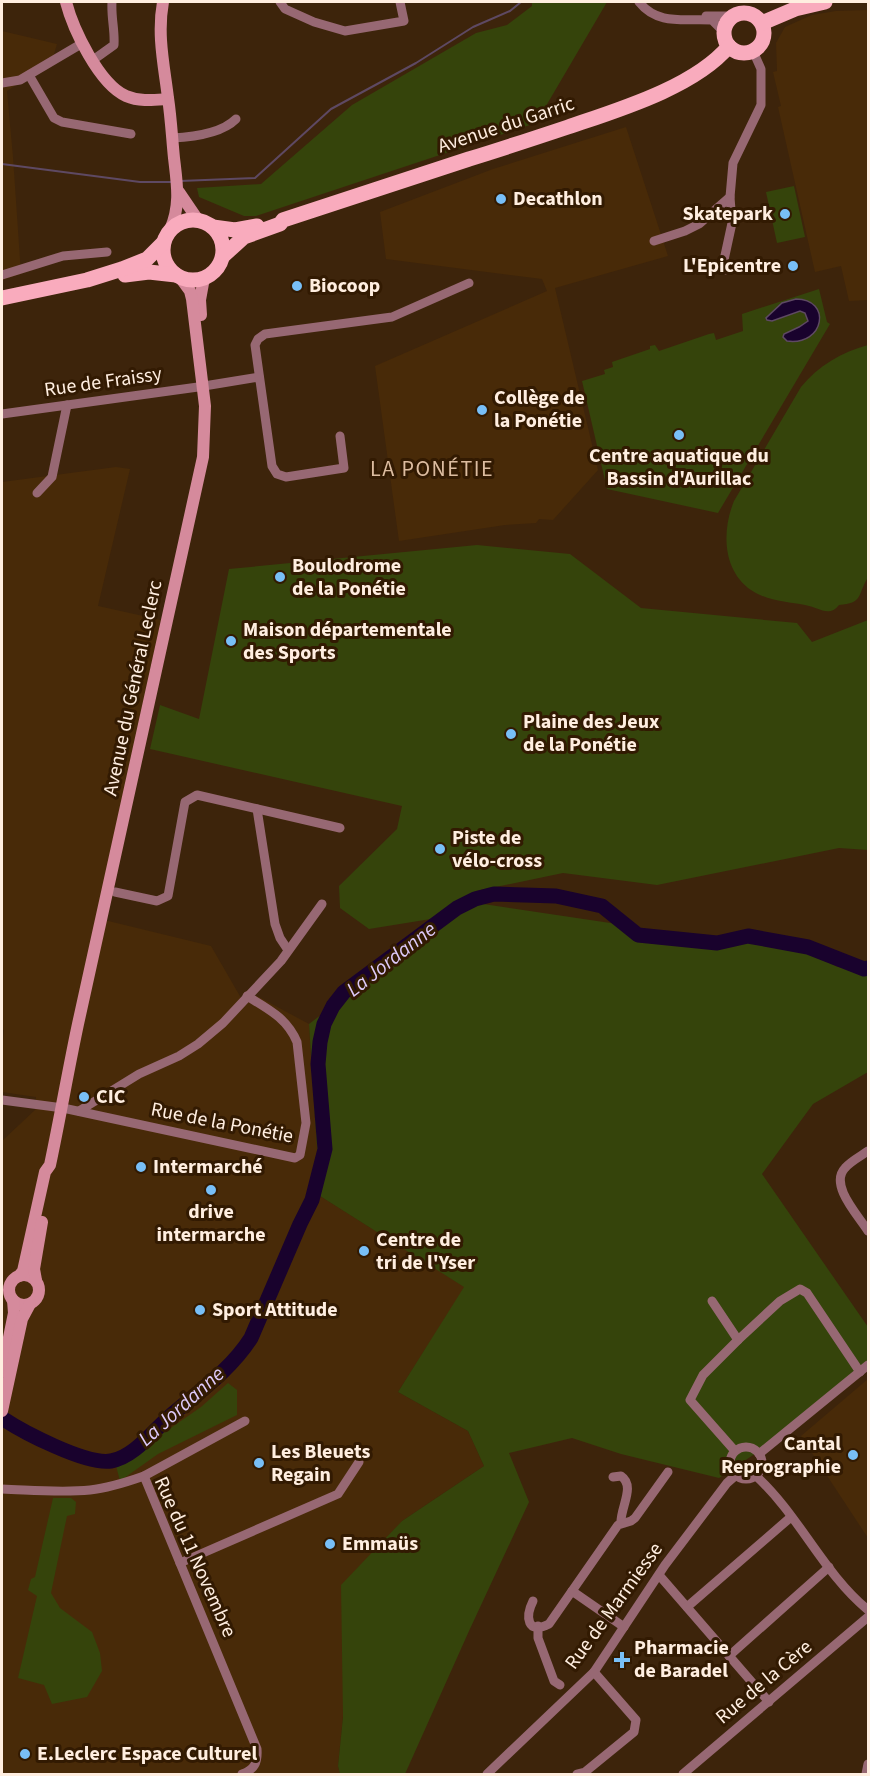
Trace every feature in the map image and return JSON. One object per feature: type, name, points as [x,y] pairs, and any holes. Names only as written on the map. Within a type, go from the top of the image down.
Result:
[{"type":"main road","points":[[762,23],[795,9],[825,2]]},
{"type":"main road","points":[[747,13],[762,23],[764,36],[762,42],[753,51],[740,52],[726,39],[726,23],[734,16],[747,13]]},
{"type":"main road","name":"Avenue du Garric","points":[[213,227],[235,230],[283,220],[574,125],[646,99],[674,86],[721,55],[726,39]]},
{"type":"main road","points":[[2,298],[87,280],[137,264],[147,259],[183,221],[198,220],[213,227],[223,244],[224,256],[218,268],[204,278],[189,280],[177,276],[140,272],[96,281],[87,280]]},
{"type":"main road","name":"Avenue du Garric","points":[[224,256],[244,237],[280,224],[283,220]]},
{"type":"main road","points":[[167,237],[165,261],[177,276]]},
{"type":"street","points":[[66,2],[81,44],[107,80],[123,95],[148,101],[168,99]]},
{"type":"street","points":[[93,60],[114,45],[112,2]]},
{"type":"street","points":[[163,2],[160,44],[179,192],[178,209],[167,237]]},
{"type":"street","points":[[280,2],[285,9],[314,22],[345,31],[404,21],[400,2]]},
{"type":"street","points":[[639,2],[656,16],[664,19],[712,21],[726,39]]},
{"type":"street","points":[[687,20],[704,15],[734,16]]},
{"type":"street","points":[[2,83],[20,80],[81,44]]},
{"type":"street","points":[[725,270],[724,260],[732,223],[730,197],[733,163],[761,105],[760,69],[753,51]]},
{"type":"street","points":[[29,75],[54,118],[62,122],[130,134]]},
{"type":"street","points":[[172,138],[187,137],[228,127],[236,119]]},
{"type":"street","points":[[179,192],[198,220]]},
{"type":"street","points":[[654,241],[699,224],[730,197]]},
{"type":"street","points":[[2,275],[63,256],[107,252]]},
{"type":"street","name":"Avenue du Général Leclerc","points":[[63,1108],[71,1093],[207,481],[213,437],[213,410],[206,386],[190,291],[177,276]]},
{"type":"street","name":"Avenue du Général Leclerc","points":[[2,1411],[22,1319],[30,1304],[38,1298],[39,1293],[33,1269],[52,1177],[50,1165],[63,1108],[64,1091],[203,457],[206,386],[200,300],[204,278]]},
{"type":"street","points":[[340,436],[344,468],[286,477],[277,474],[272,466],[259,377],[255,345],[258,339],[265,334],[392,317],[469,283]]},
{"type":"street","name":"Rue de Fraissy","points":[[2,414],[259,377]]},
{"type":"street","points":[[37,493],[52,477],[67,405]]},
{"type":"street","points":[[115,892],[157,901],[168,896],[185,802],[198,795],[340,828]]},
{"type":"street","points":[[257,809],[275,924],[288,950]]},
{"type":"street","points":[[79,1111],[139,1074],[180,1056],[223,1023],[281,961],[322,904]]},
{"type":"street","name":"Rue de la Ponétie","points":[[2,1100],[79,1111],[294,1158],[300,1155],[306,1123],[297,1042],[292,1030],[282,1017],[247,996]]},
{"type":"street","points":[[868,1151],[845,1167],[838,1177],[840,1187],[868,1231]]},
{"type":"street","name":"Avenue du Général Leclerc","points":[[2,1372],[14,1313],[10,1285],[23,1271],[45,1172],[50,1165]]},
{"type":"street","points":[[19,1276],[28,1276],[36,1280]]},
{"type":"street","points":[[735,1451],[690,1400],[703,1376],[780,1301],[800,1289],[807,1293],[860,1372]]},
{"type":"street","points":[[12,1300],[20,1305],[30,1304]]},
{"type":"street","points":[[712,1301],[738,1340]]},
{"type":"street","points":[[759,1454],[868,1365]]},
{"type":"street","points":[[144,1476],[245,1421]]},
{"type":"street","points":[[745,1447],[756,1450],[759,1454],[761,1467],[756,1476],[746,1479],[735,1476],[730,1466],[731,1455],[735,1451],[745,1447]]},
{"type":"street","points":[[180,1563],[338,1494],[359,1462]]},
{"type":"street","points":[[533,1601],[528,1612],[529,1623],[543,1627],[549,1624],[618,1525],[635,1518],[668,1472]]},
{"type":"street","name":"Rue du 11 Novembre","points":[[2,1489],[91,1490],[117,1485],[144,1476],[257,1749],[256,1765],[251,1771],[242,1774]]},
{"type":"street","points":[[613,1477],[621,1476],[627,1483],[628,1489],[621,1523]]},
{"type":"street","name":"Rue de Marmiesse","points":[[490,1774],[594,1671],[659,1575],[735,1476]]},
{"type":"street","points":[[756,1476],[852,1596],[868,1610]]},
{"type":"street","points":[[687,1607],[791,1517]]},
{"type":"street","points":[[729,1656],[829,1567]]},
{"type":"street","points":[[659,1575],[769,1702]]},
{"type":"street","points":[[572,1591],[624,1627]]},
{"type":"street","name":"Rue de la Cère","points":[[683,1774],[868,1617]]},
{"type":"street","points":[[538,1626],[538,1638],[554,1681],[560,1684]]},
{"type":"street","points":[[581,1773],[633,1732],[636,1720],[594,1671]]},
{"type":"street","points":[[866,1774],[868,1764]]},
{"type":"shaded area","points":[[868,10],[868,300],[849,301],[841,266],[815,272],[778,107],[781,106],[773,72],[777,71],[776,43],[785,27],[812,15],[836,11]]},
{"type":"shaded area","points":[[2,31],[57,44],[52,61],[7,91],[21,274],[2,280]]},
{"type":"shaded area","points":[[626,127],[668,256],[555,288],[598,470],[553,520],[539,519],[536,523],[505,525],[399,541],[375,366],[547,291],[542,279],[386,259],[380,212],[493,169]]},
{"type":"shaded area","points":[[796,299],[808,301],[815,306],[819,314],[819,322],[810,337],[800,341],[787,341],[783,337],[784,334],[808,321],[805,313],[800,311],[772,321],[766,318],[782,303]]},
{"type":"shaded area","points":[[116,467],[130,469],[98,606],[161,620],[96,918],[211,946],[241,998],[257,996],[309,1024],[320,1196],[465,1287],[398,1392],[468,1431],[484,1466],[402,1521],[343,1717],[338,1766],[340,1774],[2,1774],[2,1141],[35,1110],[36,1097],[2,1092],[4,1030],[2,1029],[2,482]]},
{"type":"shaded area","points":[[868,1379],[868,1538],[801,1436]]},
{"type":"green space","points":[[532,2],[607,2],[536,123],[256,216],[244,216],[199,197],[197,188],[261,184],[352,105],[476,33],[507,25],[532,6]]},
{"type":"green space","name":"Skatepark","points":[[794,186],[805,237],[777,243],[766,192]]},
{"type":"green space","name":"Centre aquatique du Bassin d'Aurillac","points":[[819,289],[827,322],[830,324],[718,513],[607,489],[582,381],[605,374],[604,370],[613,367],[612,362],[650,349],[650,346],[655,345],[659,351],[709,334],[714,333],[716,340],[743,331],[742,314]]},
{"type":"green space","points":[[868,345],[868,577],[856,600],[839,605],[831,611],[764,597],[741,582],[730,561],[726,537],[734,501],[801,387],[831,361]]},
{"type":"green space","name":"Plaine des Jeux de la Ponétie","points":[[477,545],[570,554],[641,608],[797,623],[812,642],[868,620],[868,850],[839,848],[657,885],[563,873],[476,891],[437,918],[369,929],[340,908],[339,886],[397,829],[402,806],[150,749],[160,705],[199,719],[229,569]]},
{"type":"green space","points":[[470,902],[617,924],[642,938],[715,947],[749,939],[791,946],[838,967],[868,969],[868,1072],[813,1104],[762,1174],[868,1327],[868,1360],[762,1449],[719,1478],[621,1454],[572,1438],[509,1453],[529,1502],[405,1774],[340,1774],[338,1766],[343,1717],[341,1585],[402,1521],[484,1466],[468,1431],[398,1392],[464,1287],[320,1196],[309,1024]]},
{"type":"green space","points":[[228,1383],[237,1390],[237,1415],[158,1454],[120,1481],[116,1466],[201,1407]]},
{"type":"green space","points":[[53,1498],[71,1498],[76,1502],[75,1514],[67,1516],[51,1593],[60,1608],[92,1632],[100,1653],[102,1671],[87,1697],[52,1704],[44,1685],[18,1678],[37,1596],[28,1590],[31,1579],[35,1577]]},
{"type":"waterway","points":[[180,181],[255,178],[331,109],[416,63],[473,27],[510,11],[521,2]]},
{"type":"waterway","points":[[2,164],[140,182],[171,182]]},
{"type":"waterway","name":"La Jordanne","points":[[2,1418],[39,1439],[71,1453],[100,1461],[119,1459],[142,1443],[243,1350],[251,1338],[312,1200],[325,1149],[318,1064],[324,1024],[333,1006],[344,992],[457,908],[475,899],[494,894],[556,896],[602,906],[638,935],[717,943],[748,936],[808,947],[864,969],[868,968]]},
{"type":"place","name":"Decathlon","points":[[501,199]]},
{"type":"place","name":"Skatepark","points":[[785,214]]},
{"type":"place","name":"L'Epicentre","points":[[793,266]]},
{"type":"place","name":"Biocoop","points":[[297,286]]},
{"type":"place","name":"Collège de la Ponétie","points":[[482,410]]},
{"type":"place","name":"Centre aquatique du Bassin d'Aurillac","points":[[679,435]]},
{"type":"place","name":"Boulodrome de la Ponétie","points":[[280,577]]},
{"type":"place","name":"Maison départementale des Sports","points":[[231,641]]},
{"type":"place","name":"Plaine des Jeux de la Ponétie","points":[[511,734]]},
{"type":"place","name":"Piste de vélo-cross","points":[[440,849]]},
{"type":"place","name":"CIC","points":[[84,1097]]},
{"type":"place","name":"Intermarché","points":[[141,1167]]},
{"type":"place","name":"drive intermarche","points":[[211,1190]]},
{"type":"place","name":"Centre de tri de l'Yser","points":[[364,1251]]},
{"type":"place","name":"Sport Attitude","points":[[200,1310]]},
{"type":"place","name":"Cantal Reprographie","points":[[853,1455]]},
{"type":"place","name":"Les Bleuets Regain","points":[[259,1463]]},
{"type":"place","name":"Emmaüs","points":[[330,1544]]},
{"type":"place","name":"Pharmacie de Baradel","points":[[622,1660]]},
{"type":"place","name":"E.Leclerc Espace Culturel","points":[[25,1754]]},
{"type":"district","name":"LA PONÉTIE","points":[[432,469]]}]
